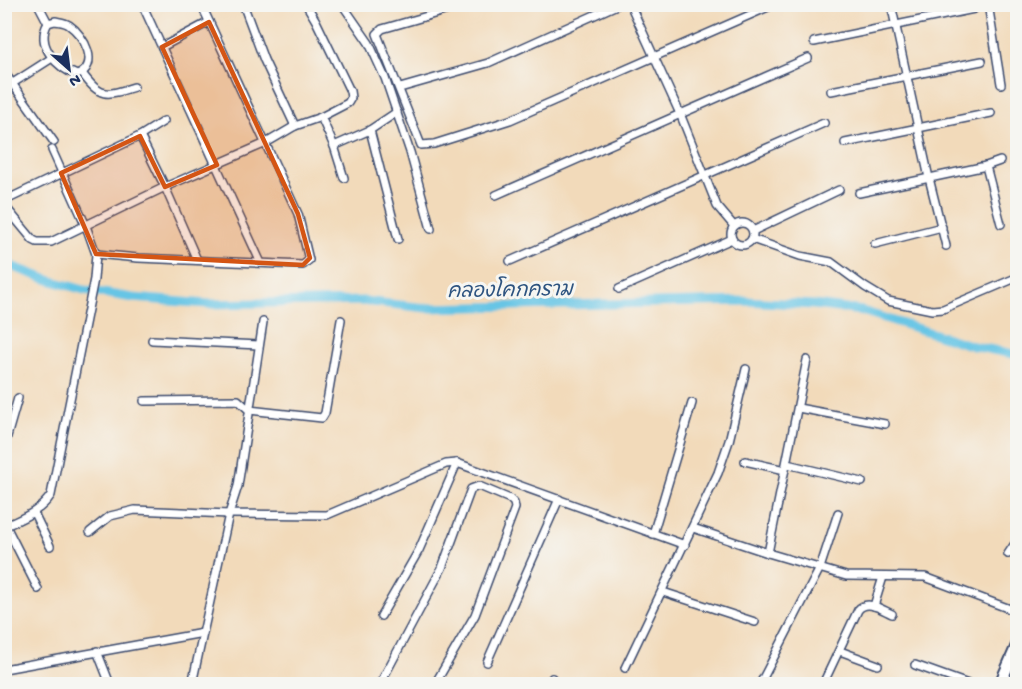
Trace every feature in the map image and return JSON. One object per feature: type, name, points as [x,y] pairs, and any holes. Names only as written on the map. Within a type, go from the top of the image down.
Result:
[{"type":"street","points":[[38,4],[48,23]]},
{"type":"street","points":[[142,4],[261,262]]},
{"type":"street","points":[[96,254],[138,258],[303,264],[310,258],[298,214],[201,4]]},
{"type":"street","points":[[243,4],[264,60],[295,126]]},
{"type":"street","points":[[164,121],[140,136],[4,203],[28,235],[37,242],[51,242],[348,103],[351,95],[306,4]]},
{"type":"street","points":[[342,4],[369,43],[386,78],[410,152],[430,229]]},
{"type":"street","points":[[400,88],[488,63],[620,4]]},
{"type":"street","points":[[630,4],[681,116],[717,206],[734,226]]},
{"type":"street","points":[[462,6],[382,28],[378,32],[378,38],[421,145],[510,120],[775,4]]},
{"type":"street","points":[[891,4],[946,246]]},
{"type":"street","points":[[988,4],[1001,84]]},
{"type":"street","points":[[814,42],[974,9]]},
{"type":"street","points":[[55,21],[66,23],[81,38],[89,60],[87,68],[77,75],[68,72],[52,58],[44,39],[44,30],[48,23],[55,21]]},
{"type":"street","points":[[162,47],[209,22]]},
{"type":"street","points":[[13,83],[52,58]]},
{"type":"street","points":[[496,195],[681,116],[808,58]]},
{"type":"street","points":[[831,91],[982,61]]},
{"type":"street","points":[[4,72],[53,146],[61,173],[86,226],[96,254],[92,296],[51,495],[45,504],[34,513],[5,526],[38,589]]},
{"type":"street","points":[[82,73],[96,91],[104,94],[134,87]]},
{"type":"street","points":[[334,146],[370,130],[397,112]]},
{"type":"street","points":[[845,143],[991,112]]},
{"type":"street","points":[[321,117],[334,146],[344,178]]},
{"type":"street","points":[[510,261],[824,123]]},
{"type":"street","points":[[370,130],[398,239]]},
{"type":"street","points":[[140,136],[197,260]]},
{"type":"street","points":[[859,193],[1000,161]]},
{"type":"street","points":[[986,166],[1001,224]]},
{"type":"street","points":[[839,190],[752,235],[748,243],[740,245],[732,238],[731,232],[734,226],[743,223],[749,225],[752,235],[800,256],[831,262],[888,301],[932,310],[943,309],[1017,278]]},
{"type":"street","points":[[875,244],[942,228]]},
{"type":"street","points":[[619,289],[732,238]]},
{"type":"street","points":[[144,401],[238,400],[249,411],[316,418],[324,416],[341,320]]},
{"type":"street","points":[[192,684],[229,514],[238,486],[263,322]]},
{"type":"street","points":[[152,340],[259,345]]},
{"type":"street","points":[[768,553],[807,360]]},
{"type":"street","points":[[625,668],[686,545],[718,473],[729,441],[746,369]]},
{"type":"street","points":[[4,447],[18,398]]},
{"type":"street","points":[[653,534],[692,403]]},
{"type":"street","points":[[798,408],[885,424]]},
{"type":"street","points":[[745,460],[862,482]]},
{"type":"street","points":[[90,531],[110,516],[135,510],[327,515],[446,464],[457,463],[686,545]]},
{"type":"street","points":[[381,616],[419,550],[457,463]]},
{"type":"street","points":[[380,684],[442,568],[471,489],[479,486],[510,499],[515,508],[476,615],[435,684]]},
{"type":"street","points":[[488,662],[559,499]]},
{"type":"street","points":[[34,513],[50,546]]},
{"type":"street","points":[[760,684],[820,568],[838,513]]},
{"type":"street","points":[[693,528],[846,576],[925,577],[1017,612]]},
{"type":"street","points":[[1008,554],[1014,545],[1017,545]]},
{"type":"street","points":[[874,606],[883,577]]},
{"type":"street","points":[[663,592],[755,622]]},
{"type":"street","points":[[823,684],[861,606],[874,606],[892,614]]},
{"type":"street","points":[[4,669],[203,633]]},
{"type":"street","points":[[1000,684],[1017,643]]},
{"type":"street","points":[[97,651],[110,684]]},
{"type":"street","points":[[840,651],[878,665]]},
{"type":"street","points":[[915,665],[968,684]]},
{"type":"highlighted area","points":[[209,22],[298,214],[310,258],[303,265],[96,254],[61,173],[140,136],[165,187],[217,165],[162,47]]},
{"type":"waterway","name":"คลองโคกคราม","points":[[4,260],[11,266],[84,290],[133,298],[208,304],[363,301],[427,308],[747,301],[814,305],[862,311],[973,346],[1018,355]]}]
